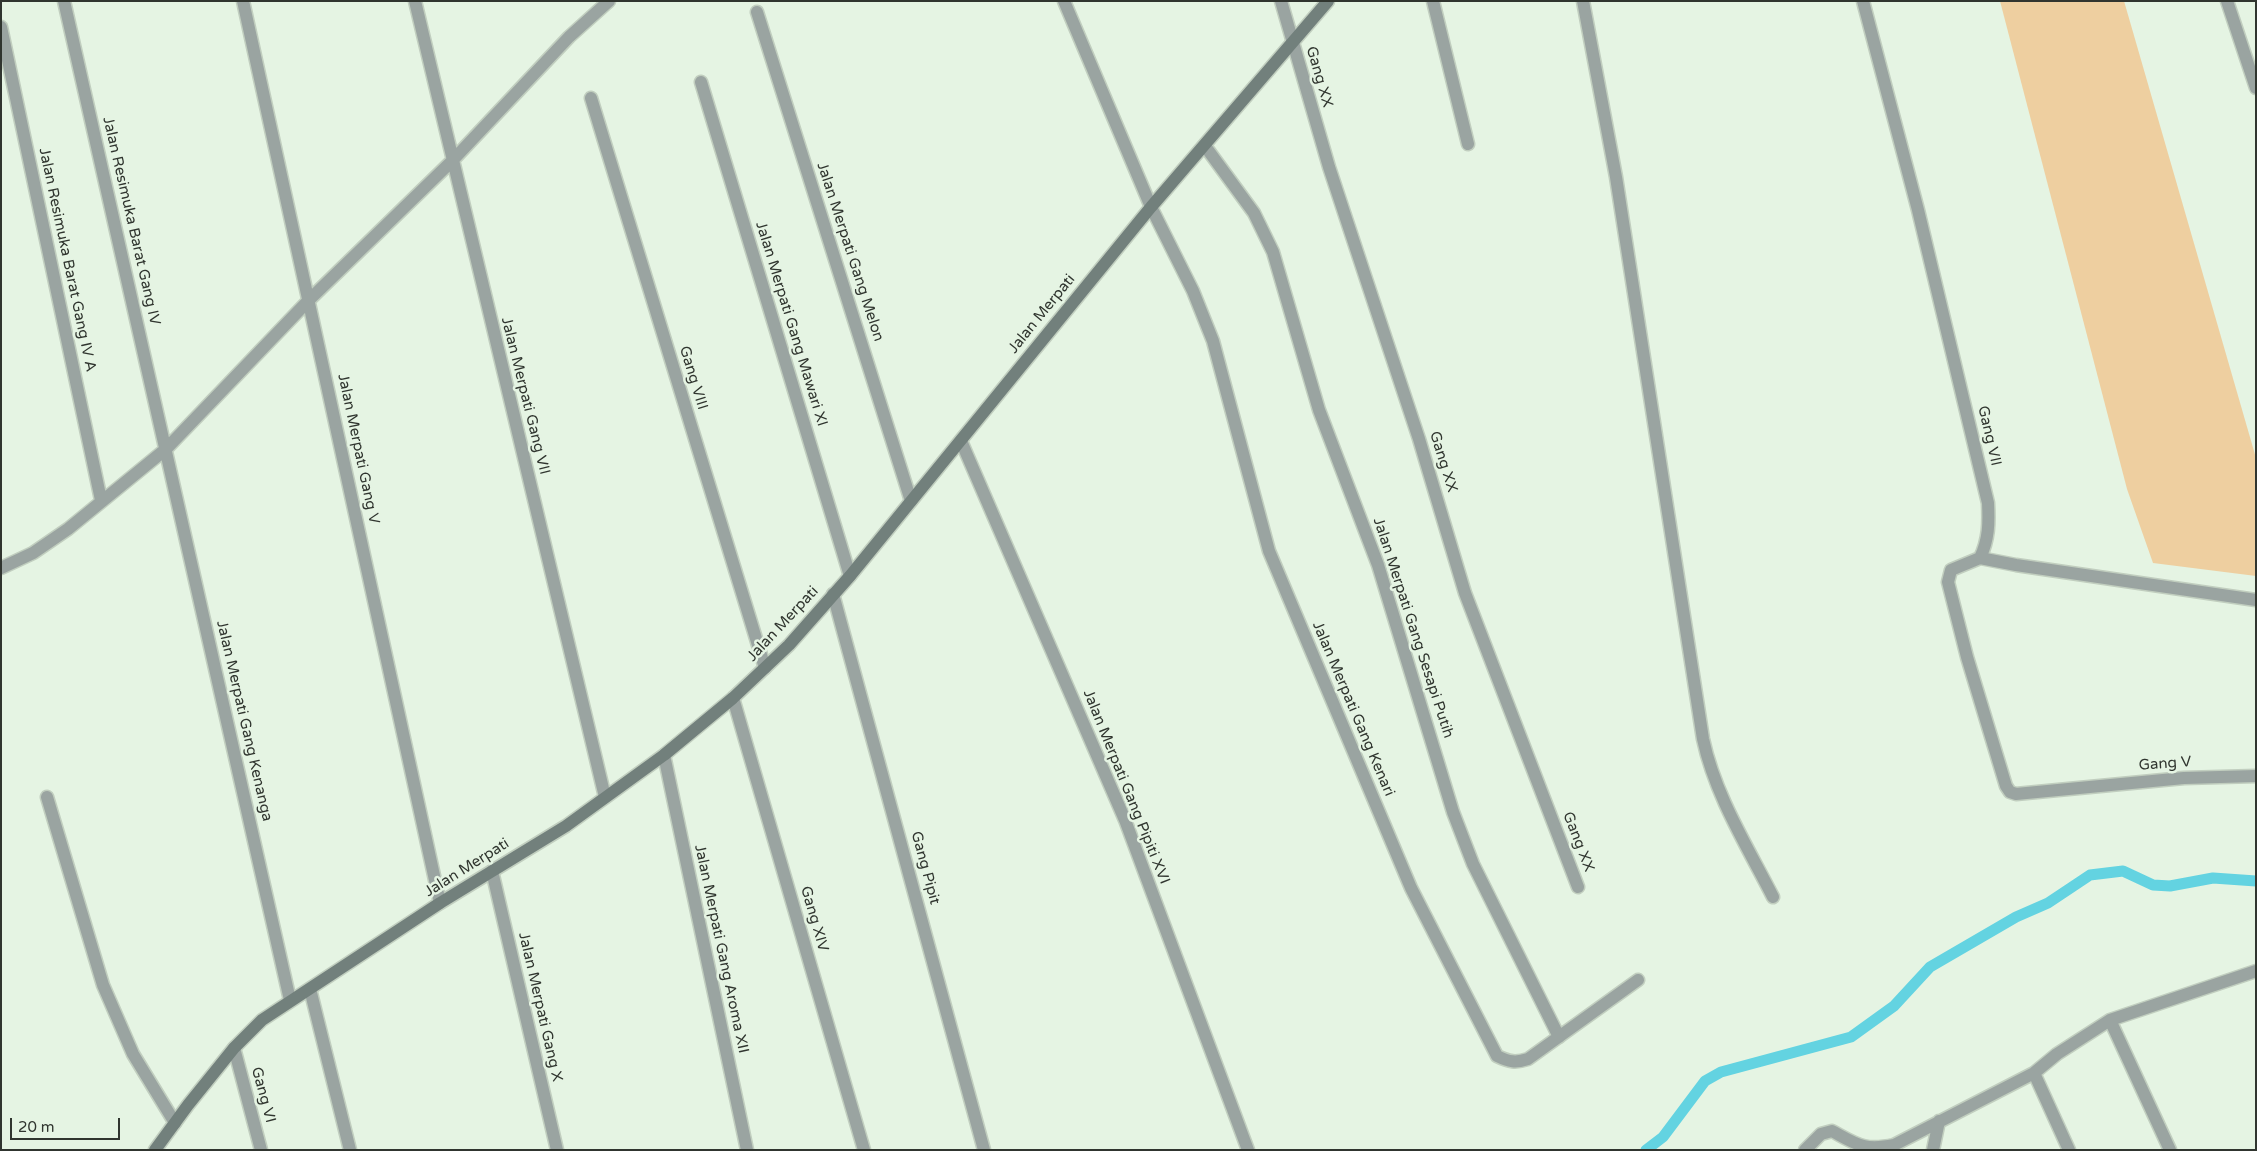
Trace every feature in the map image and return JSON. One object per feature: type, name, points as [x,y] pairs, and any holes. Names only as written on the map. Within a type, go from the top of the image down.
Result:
[{"type":"street","name":"Jalan Resimuka Barat Gang IV","points":[[64,1],[166,449]]},
{"type":"street","name":"Jalan Merpati Gang V","points":[[243,1],[440,904]]},
{"type":"street","name":"Jalan Merpati Gang VII","points":[[415,1],[605,797]]},
{"type":"street","points":[[1,568],[33,553],[68,529],[101,500],[166,449],[309,300],[452,161],[570,37],[609,1]]},
{"type":"street","name":"Jalan Merpati Gang Kenari","points":[[1064,1],[1151,207],[1193,291],[1212,341],[1269,551],[1411,888],[1497,1056],[1507,1061],[1517,1062],[1528,1059],[1638,980]]},
{"type":"street","name":"Gang XX","points":[[1281,1],[1329,168],[1419,439],[1465,593],[1578,886]]},
{"type":"street","name":"Jalan Merpati","points":[[155,1150],[234,1048],[262,1020],[440,904],[566,826],[664,755],[733,698],[789,645],[850,576],[1151,207],[1328,1]]},
{"type":"street","points":[[1433,1],[1468,144]]},
{"type":"street","points":[[1583,1],[1616,177],[1702,739],[1708,765],[1719,791],[1773,897]]},
{"type":"street","name":"Gang VII","points":[[1863,1],[1918,210],[1988,502],[1989,528],[1986,544],[1980,558]]},
{"type":"street","points":[[2227,1],[2256,88]]},
{"type":"street","name":"Jalan Merpati Gang Melon","points":[[757,12],[911,501]]},
{"type":"street","name":"Jalan Resimuka Barat Gang IV A","points":[[1,27],[101,500]]},
{"type":"street","name":"Jalan Merpati Gang Mawari XI","points":[[700,82],[850,576]]},
{"type":"street","name":"Gang VIII","points":[[591,98],[765,668]]},
{"type":"street","name":"Jalan Merpati Gang Sesapi Putih","points":[[1205,146],[1254,213],[1273,252],[1319,410],[1378,565],[1454,812],[1473,864],[1559,1038]]},
{"type":"street","name":"Jalan Merpati Gang Pipiti XVI","points":[[961,441],[1126,820],[1248,1150]]},
{"type":"street","name":"Jalan Merpati Gang Kenanga","points":[[166,449],[290,1000]]},
{"type":"street","points":[[1980,558],[2016,565],[2256,600]]},
{"type":"street","name":"Gang V","points":[[1980,558],[1951,570],[1948,589],[2006,786],[2010,792],[2016,794],[2184,778],[2256,776]]},
{"type":"street","name":"Gang Pipit","points":[[833,594],[984,1150]]},
{"type":"street","name":"Gang XIV","points":[[733,698],[864,1150]]},
{"type":"street","name":"Jalan Merpati Gang Aroma XII","points":[[664,755],[747,1150]]},
{"type":"street","points":[[47,797],[103,985],[133,1054],[175,1123]]},
{"type":"street","name":"Jalan Merpati Gang X","points":[[492,871],[557,1150]]},
{"type":"street","points":[[1805,1150],[1821,1134],[1832,1131],[1865,1149],[1879,1149],[1894,1145],[2034,1073],[2058,1054],[2110,1020],[2256,971]]},
{"type":"street","points":[[310,989],[350,1150]]},
{"type":"street","points":[[2110,1020],[2170,1150]]},
{"type":"street","name":"Gang VI","points":[[234,1048],[261,1150]]},
{"type":"street","points":[[2034,1073],[2069,1150]]},
{"type":"street","points":[[1933,1150],[1939,1121]]},
{"type":"shaded area","points":[[2000,1],[2124,1],[2256,458],[2256,576],[2153,563],[2127,489]]},
{"type":"waterway","points":[[1646,1150],[1663,1137],[1705,1081],[1721,1072],[1851,1037],[1894,1006],[1930,967],[2016,917],[2048,903],[2090,875],[2123,871],[2153,885],[2170,886],[2213,878],[2256,881]]}]
